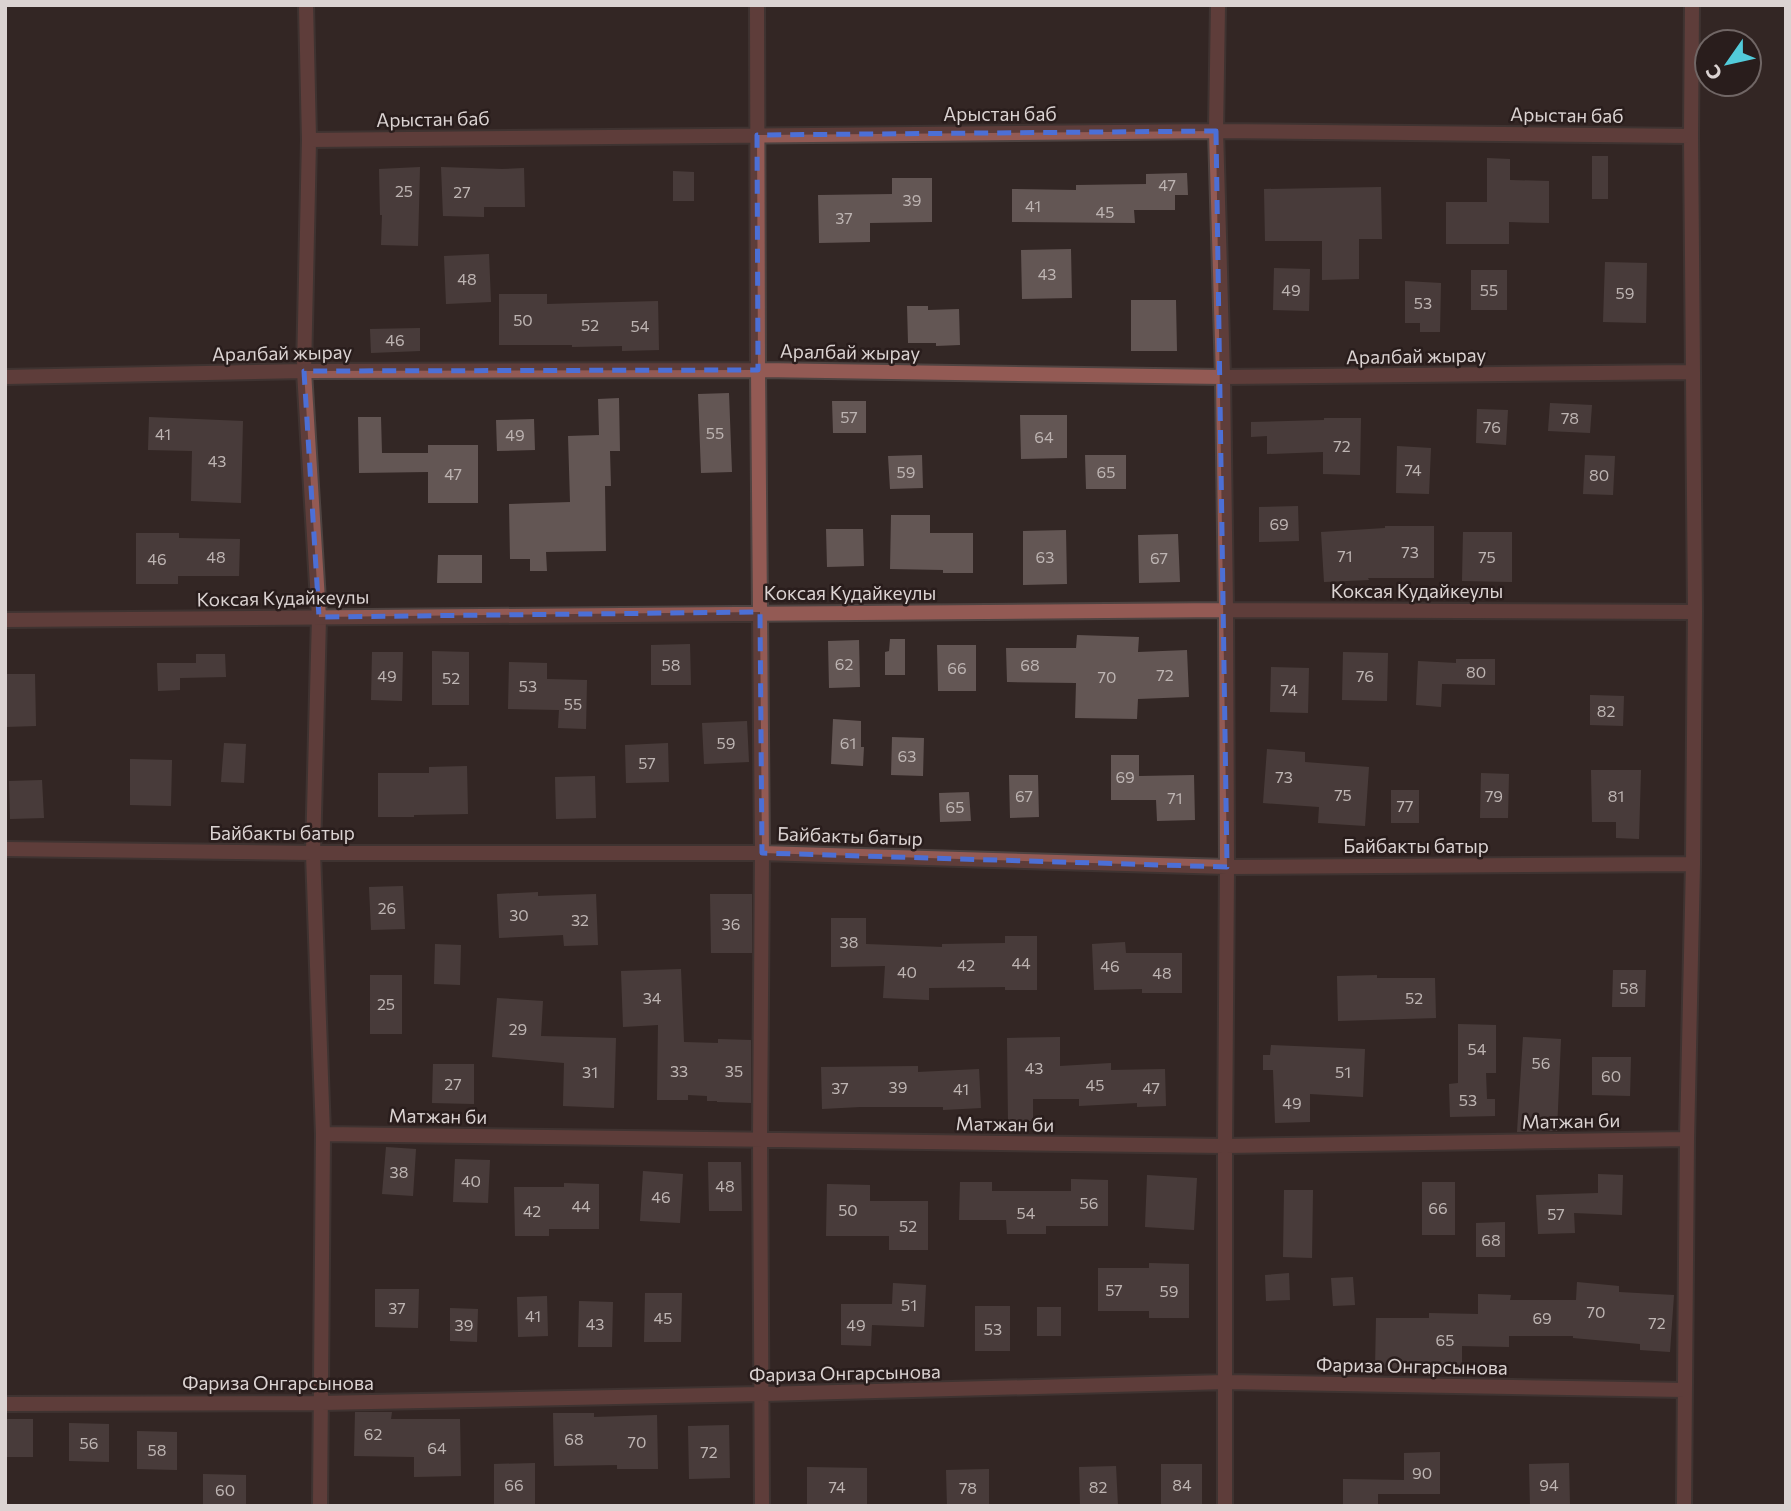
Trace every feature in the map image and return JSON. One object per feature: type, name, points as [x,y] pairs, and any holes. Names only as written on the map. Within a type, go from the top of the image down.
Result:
[{"type":"street","points":[[306,5],[309,140],[304,371],[319,617],[313,853],[323,1134],[320,1506]]},
{"type":"street","points":[[757,5],[762,853],[762,1506]]},
{"type":"street","points":[[1218,5],[1216,131],[1226,610],[1225,1506]]},
{"type":"street","points":[[1684,1506],[1695,612],[1692,5]]},
{"type":"street","name":"Арыстан баб","points":[[309,140],[1216,131],[1691,136]]},
{"type":"street","name":"Аралбай жырау","points":[[5,377],[304,371],[758,370],[1223,377],[1693,372]]},
{"type":"street","name":"Коксая Кудайкеулы","points":[[5,620],[760,612],[1695,612]]},
{"type":"street","name":"Байбакты батыр","points":[[5,849],[313,853],[762,853],[1227,867],[1693,864]]},
{"type":"street","name":"Матжан би","points":[[323,1134],[1225,1146],[1687,1139]]},
{"type":"street","name":"Фариза Онгарсынова","points":[[5,1404],[321,1403],[1226,1382],[1685,1390]]},
{"type":"highlighted area","points":[[1216,131],[1227,867],[762,853],[760,612],[319,617],[304,371],[758,370],[757,135]]},
{"type":"building","points":[[1592,156],[1608,156],[1608,199],[1592,199]]},
{"type":"building","points":[[1487,158],[1510,159],[1510,180],[1549,181],[1549,223],[1509,222],[1509,244],[1446,244],[1446,202],[1487,202]]},
{"type":"building","points":[[420,167],[418,246],[381,245],[379,169]]},
{"type":"building","points":[[441,167],[524,168],[525,207],[484,207],[484,217],[443,216]]},
{"type":"building","points":[[673,171],[694,172],[694,201],[673,201]]},
{"type":"building","points":[[1187,173],[1188,195],[1175,195],[1175,210],[1134,210],[1135,223],[1012,222],[1012,189],[1076,190],[1076,185],[1146,184],[1146,174]]},
{"type":"building","points":[[892,178],[932,178],[932,222],[870,223],[870,242],[819,243],[818,195],[892,194]]},
{"type":"building","points":[[1381,187],[1382,239],[1359,239],[1359,279],[1322,280],[1322,241],[1265,241],[1264,189]]},
{"type":"building","points":[[1071,249],[1072,298],[1022,299],[1021,250]]},
{"type":"building","points":[[489,254],[491,302],[446,304],[444,256]]},
{"type":"building","points":[[1605,262],[1647,263],[1646,323],[1603,322]]},
{"type":"building","points":[[1274,268],[1310,269],[1309,311],[1273,310]]},
{"type":"building","points":[[1471,270],[1507,270],[1507,310],[1471,310]]},
{"type":"building","points":[[1405,281],[1441,283],[1440,332],[1420,332],[1420,323],[1405,323]]},
{"type":"building","points":[[499,294],[547,294],[547,304],[658,301],[659,350],[622,351],[622,346],[499,345]]},
{"type":"building","points":[[1131,300],[1176,300],[1177,351],[1131,351]]},
{"type":"building","points":[[907,306],[928,306],[928,310],[959,309],[960,345],[908,343]]},
{"type":"building","points":[[420,328],[420,351],[371,353],[370,329]]},
{"type":"building","points":[[729,393],[732,472],[701,473],[698,394]]},
{"type":"building","points":[[619,398],[620,451],[610,451],[611,486],[605,486],[606,551],[546,552],[547,571],[530,571],[530,559],[510,559],[509,504],[570,502],[568,436],[599,435],[598,399]]},
{"type":"building","points":[[832,401],[866,401],[866,433],[833,433]]},
{"type":"building","points":[[1550,403],[1592,405],[1590,433],[1548,431]]},
{"type":"building","points":[[1477,409],[1508,410],[1506,445],[1476,443]]},
{"type":"building","points":[[1020,415],[1067,415],[1067,458],[1021,459]]},
{"type":"building","points":[[149,417],[243,421],[241,503],[191,501],[192,451],[148,450]]},
{"type":"building","points":[[358,417],[381,417],[382,453],[428,453],[428,445],[478,445],[478,503],[428,503],[428,472],[359,473]]},
{"type":"building","points":[[1361,418],[1360,475],[1323,474],[1323,452],[1267,454],[1267,436],[1251,437],[1251,422]]},
{"type":"building","points":[[534,419],[535,450],[497,451],[496,420]]},
{"type":"building","points":[[1397,446],[1431,448],[1429,494],[1396,493]]},
{"type":"building","points":[[922,455],[923,488],[890,489],[888,456]]},
{"type":"building","points":[[1085,455],[1126,455],[1126,489],[1086,489]]},
{"type":"building","points":[[1585,455],[1615,456],[1613,495],[1583,494]]},
{"type":"building","points":[[1298,506],[1299,541],[1259,542],[1259,507]]},
{"type":"building","points":[[891,515],[930,515],[930,533],[973,533],[973,573],[890,569]]},
{"type":"building","points":[[1385,526],[1434,526],[1434,578],[1368,578],[1369,580],[1324,582],[1321,532]]},
{"type":"building","points":[[826,529],[863,529],[864,566],[827,567]]},
{"type":"building","points":[[1066,530],[1067,584],[1023,585],[1023,531]]},
{"type":"building","points":[[1463,532],[1512,532],[1512,582],[1462,581]]},
{"type":"building","points":[[136,533],[179,533],[179,538],[240,539],[239,576],[178,576],[178,584],[136,584]]},
{"type":"building","points":[[1178,534],[1180,582],[1139,583],[1138,535]]},
{"type":"building","points":[[438,555],[482,555],[482,583],[437,583]]},
{"type":"building","points":[[1077,635],[1139,637],[1138,652],[1187,650],[1189,697],[1138,699],[1137,719],[1075,718],[1076,683],[1007,682],[1006,648],[1076,648]]},
{"type":"building","points":[[890,639],[905,639],[905,675],[885,675],[885,652],[889,651]]},
{"type":"building","points":[[859,640],[860,687],[829,688],[828,641]]},
{"type":"building","points":[[690,644],[691,685],[651,685],[651,645]]},
{"type":"building","points":[[937,645],[976,645],[976,691],[938,691]]},
{"type":"building","points":[[432,651],[469,652],[469,705],[432,705]]},
{"type":"building","points":[[372,652],[403,652],[402,701],[371,700]]},
{"type":"building","points":[[1343,652],[1388,653],[1387,701],[1342,700]]},
{"type":"building","points":[[196,654],[225,654],[226,677],[180,678],[180,690],[158,691],[157,663],[196,663]]},
{"type":"building","points":[[1456,659],[1495,659],[1495,685],[1442,684],[1441,707],[1416,705],[1418,661],[1456,663]]},
{"type":"building","points":[[509,662],[547,663],[547,679],[587,680],[586,729],[558,728],[559,710],[508,709]]},
{"type":"building","points":[[1271,667],[1309,668],[1308,713],[1270,712]]},
{"type":"building","points":[[5,674],[35,674],[36,726],[5,727]]},
{"type":"building","points":[[1590,695],[1624,696],[1623,726],[1590,725]]},
{"type":"building","points":[[833,719],[861,721],[863,766],[831,764]]},
{"type":"building","points":[[747,721],[749,762],[704,764],[702,723]]},
{"type":"building","points":[[892,737],[924,738],[923,776],[891,775]]},
{"type":"building","points":[[224,743],[246,744],[244,783],[221,782]]},
{"type":"building","points":[[668,743],[669,782],[626,783],[625,745]]},
{"type":"building","points":[[1267,749],[1305,752],[1305,762],[1369,767],[1365,826],[1318,823],[1319,807],[1263,803]]},
{"type":"building","points":[[1111,755],[1139,755],[1139,776],[1194,775],[1195,820],[1157,821],[1156,800],[1111,800]]},
{"type":"building","points":[[130,759],[172,760],[171,806],[130,805]]},
{"type":"building","points":[[467,766],[468,814],[378,817],[378,773],[429,773],[429,767]]},
{"type":"building","points":[[1591,770],[1641,770],[1639,839],[1616,838],[1616,822],[1592,822]]},
{"type":"building","points":[[1481,773],[1509,774],[1508,818],[1480,818]]},
{"type":"building","points":[[1009,775],[1038,775],[1039,817],[1010,818]]},
{"type":"building","points":[[595,776],[596,818],[556,819],[555,777]]},
{"type":"building","points":[[42,780],[44,818],[10,819],[9,781]]},
{"type":"building","points":[[1391,790],[1419,790],[1419,823],[1391,823]]},
{"type":"building","points":[[969,792],[971,821],[940,822],[939,793]]},
{"type":"building","points":[[403,886],[405,929],[371,930],[369,887]]},
{"type":"building","points":[[538,892],[538,896],[596,894],[598,945],[564,946],[563,935],[499,938],[497,894]]},
{"type":"building","points":[[710,894],[752,894],[752,953],[711,953]]},
{"type":"building","points":[[831,918],[866,918],[866,944],[942,947],[942,944],[1005,943],[1005,936],[1037,936],[1037,990],[1005,990],[1005,987],[929,988],[929,1000],[883,998],[885,966],[831,967]]},
{"type":"building","points":[[1125,942],[1126,953],[1182,953],[1182,993],[1142,993],[1142,989],[1094,990],[1092,944]]},
{"type":"building","points":[[435,944],[461,945],[460,985],[434,984]]},
{"type":"building","points":[[681,969],[684,1042],[751,1040],[751,1103],[707,1101],[707,1096],[688,1095],[688,1100],[657,1100],[658,1025],[623,1027],[621,971]]},
{"type":"building","points":[[1613,970],[1646,970],[1645,1007],[1612,1007]]},
{"type":"building","points":[[370,975],[402,975],[402,1034],[370,1034]]},
{"type":"building","points":[[1377,975],[1377,978],[1435,978],[1436,1018],[1338,1021],[1337,976]]},
{"type":"building","points":[[497,998],[543,1001],[541,1036],[616,1038],[614,1108],[563,1106],[564,1063],[492,1057]]},
{"type":"building","points":[[1458,1024],[1496,1025],[1496,1073],[1486,1073],[1487,1099],[1495,1099],[1495,1116],[1450,1117],[1449,1084],[1458,1083]]},
{"type":"building","points":[[1060,1037],[1060,1066],[1111,1063],[1111,1070],[1165,1069],[1166,1106],[1137,1107],[1137,1103],[1079,1106],[1079,1099],[1033,1099],[1033,1121],[1008,1121],[1007,1038]]},
{"type":"building","points":[[1523,1037],[1561,1039],[1557,1131],[1517,1132]]},
{"type":"building","points":[[1271,1045],[1365,1049],[1363,1097],[1310,1094],[1310,1122],[1275,1123],[1273,1070],[1263,1070],[1263,1055],[1270,1055]]},
{"type":"building","points":[[1592,1057],[1631,1057],[1630,1096],[1592,1095]]},
{"type":"building","points":[[433,1064],[474,1064],[474,1104],[432,1103]]},
{"type":"building","points":[[918,1066],[918,1072],[979,1069],[981,1108],[822,1109],[821,1067]]},
{"type":"building","points":[[386,1147],[416,1149],[413,1196],[382,1194]]},
{"type":"building","points":[[455,1159],[490,1160],[488,1203],[453,1202]]},
{"type":"building","points":[[708,1162],[741,1162],[742,1211],[709,1211]]},
{"type":"building","points":[[643,1171],[683,1174],[680,1223],[640,1221]]},
{"type":"building","points":[[1598,1174],[1623,1175],[1622,1215],[1574,1213],[1575,1233],[1538,1234],[1536,1195],[1598,1193]]},
{"type":"building","points":[[1147,1175],[1197,1178],[1194,1230],[1145,1227]]},
{"type":"building","points":[[1071,1179],[1108,1180],[1108,1226],[1046,1226],[1046,1234],[1007,1234],[1006,1220],[959,1220],[960,1182],[992,1182],[992,1191],[1071,1191]]},
{"type":"building","points":[[1422,1182],[1455,1182],[1455,1235],[1422,1235]]},
{"type":"building","points":[[564,1183],[599,1184],[599,1229],[549,1229],[549,1236],[515,1236],[514,1187],[564,1187]]},
{"type":"building","points":[[827,1184],[870,1185],[870,1201],[928,1201],[928,1250],[889,1250],[889,1236],[826,1236]]},
{"type":"building","points":[[1284,1190],[1313,1190],[1312,1258],[1283,1257]]},
{"type":"building","points":[[1505,1222],[1505,1257],[1476,1257],[1476,1223]]},
{"type":"building","points":[[1149,1263],[1189,1264],[1189,1318],[1149,1318],[1149,1311],[1098,1311],[1098,1268],[1149,1268]]},
{"type":"building","points":[[1289,1273],[1290,1300],[1266,1301],[1265,1275]]},
{"type":"building","points":[[1353,1277],[1355,1305],[1333,1306],[1331,1278]]},
{"type":"building","points":[[1577,1282],[1619,1286],[1619,1292],[1674,1295],[1670,1352],[1640,1350],[1640,1344],[1573,1336],[1509,1336],[1509,1347],[1462,1346],[1462,1366],[1408,1366],[1408,1371],[1375,1370],[1376,1318],[1429,1318],[1429,1313],[1478,1314],[1478,1294],[1511,1295],[1510,1300],[1576,1300]]},
{"type":"building","points":[[893,1283],[926,1285],[924,1327],[872,1325],[871,1346],[841,1345],[841,1304],[892,1304]]},
{"type":"building","points":[[375,1289],[419,1289],[418,1328],[375,1327]]},
{"type":"building","points":[[645,1293],[682,1293],[681,1342],[644,1342]]},
{"type":"building","points":[[547,1296],[548,1336],[518,1337],[517,1297]]},
{"type":"building","points":[[579,1301],[613,1302],[612,1347],[578,1347]]},
{"type":"building","points":[[975,1306],[1010,1306],[1010,1351],[975,1351]]},
{"type":"building","points":[[1037,1307],[1061,1307],[1061,1336],[1037,1336]]},
{"type":"building","points":[[450,1308],[478,1309],[477,1342],[450,1341]]},
{"type":"building","points":[[355,1412],[392,1412],[391,1419],[460,1419],[461,1476],[414,1477],[414,1457],[354,1456]]},
{"type":"building","points":[[553,1413],[594,1413],[594,1417],[657,1415],[658,1469],[617,1469],[617,1465],[554,1466]]},
{"type":"building","points":[[5,1419],[33,1419],[33,1457],[5,1457]]},
{"type":"building","points":[[69,1423],[109,1424],[109,1462],[69,1461]]},
{"type":"building","points":[[729,1425],[730,1478],[689,1479],[688,1426]]},
{"type":"building","points":[[137,1431],[177,1432],[177,1470],[137,1469]]},
{"type":"building","points":[[1440,1452],[1440,1494],[1378,1494],[1378,1506],[1343,1506],[1343,1479],[1404,1480],[1404,1453]]},
{"type":"building","points":[[535,1463],[535,1506],[494,1506],[494,1464]]},
{"type":"building","points":[[1569,1463],[1570,1506],[1530,1506],[1529,1464]]},
{"type":"building","points":[[1161,1464],[1202,1464],[1202,1506],[1161,1506]]},
{"type":"building","points":[[1116,1466],[1118,1506],[1080,1506],[1079,1467]]},
{"type":"building","points":[[807,1467],[867,1468],[867,1506],[807,1506]]},
{"type":"building","points":[[989,1469],[989,1506],[947,1506],[946,1470]]},
{"type":"building","points":[[203,1474],[246,1475],[246,1506],[203,1506]]}]
